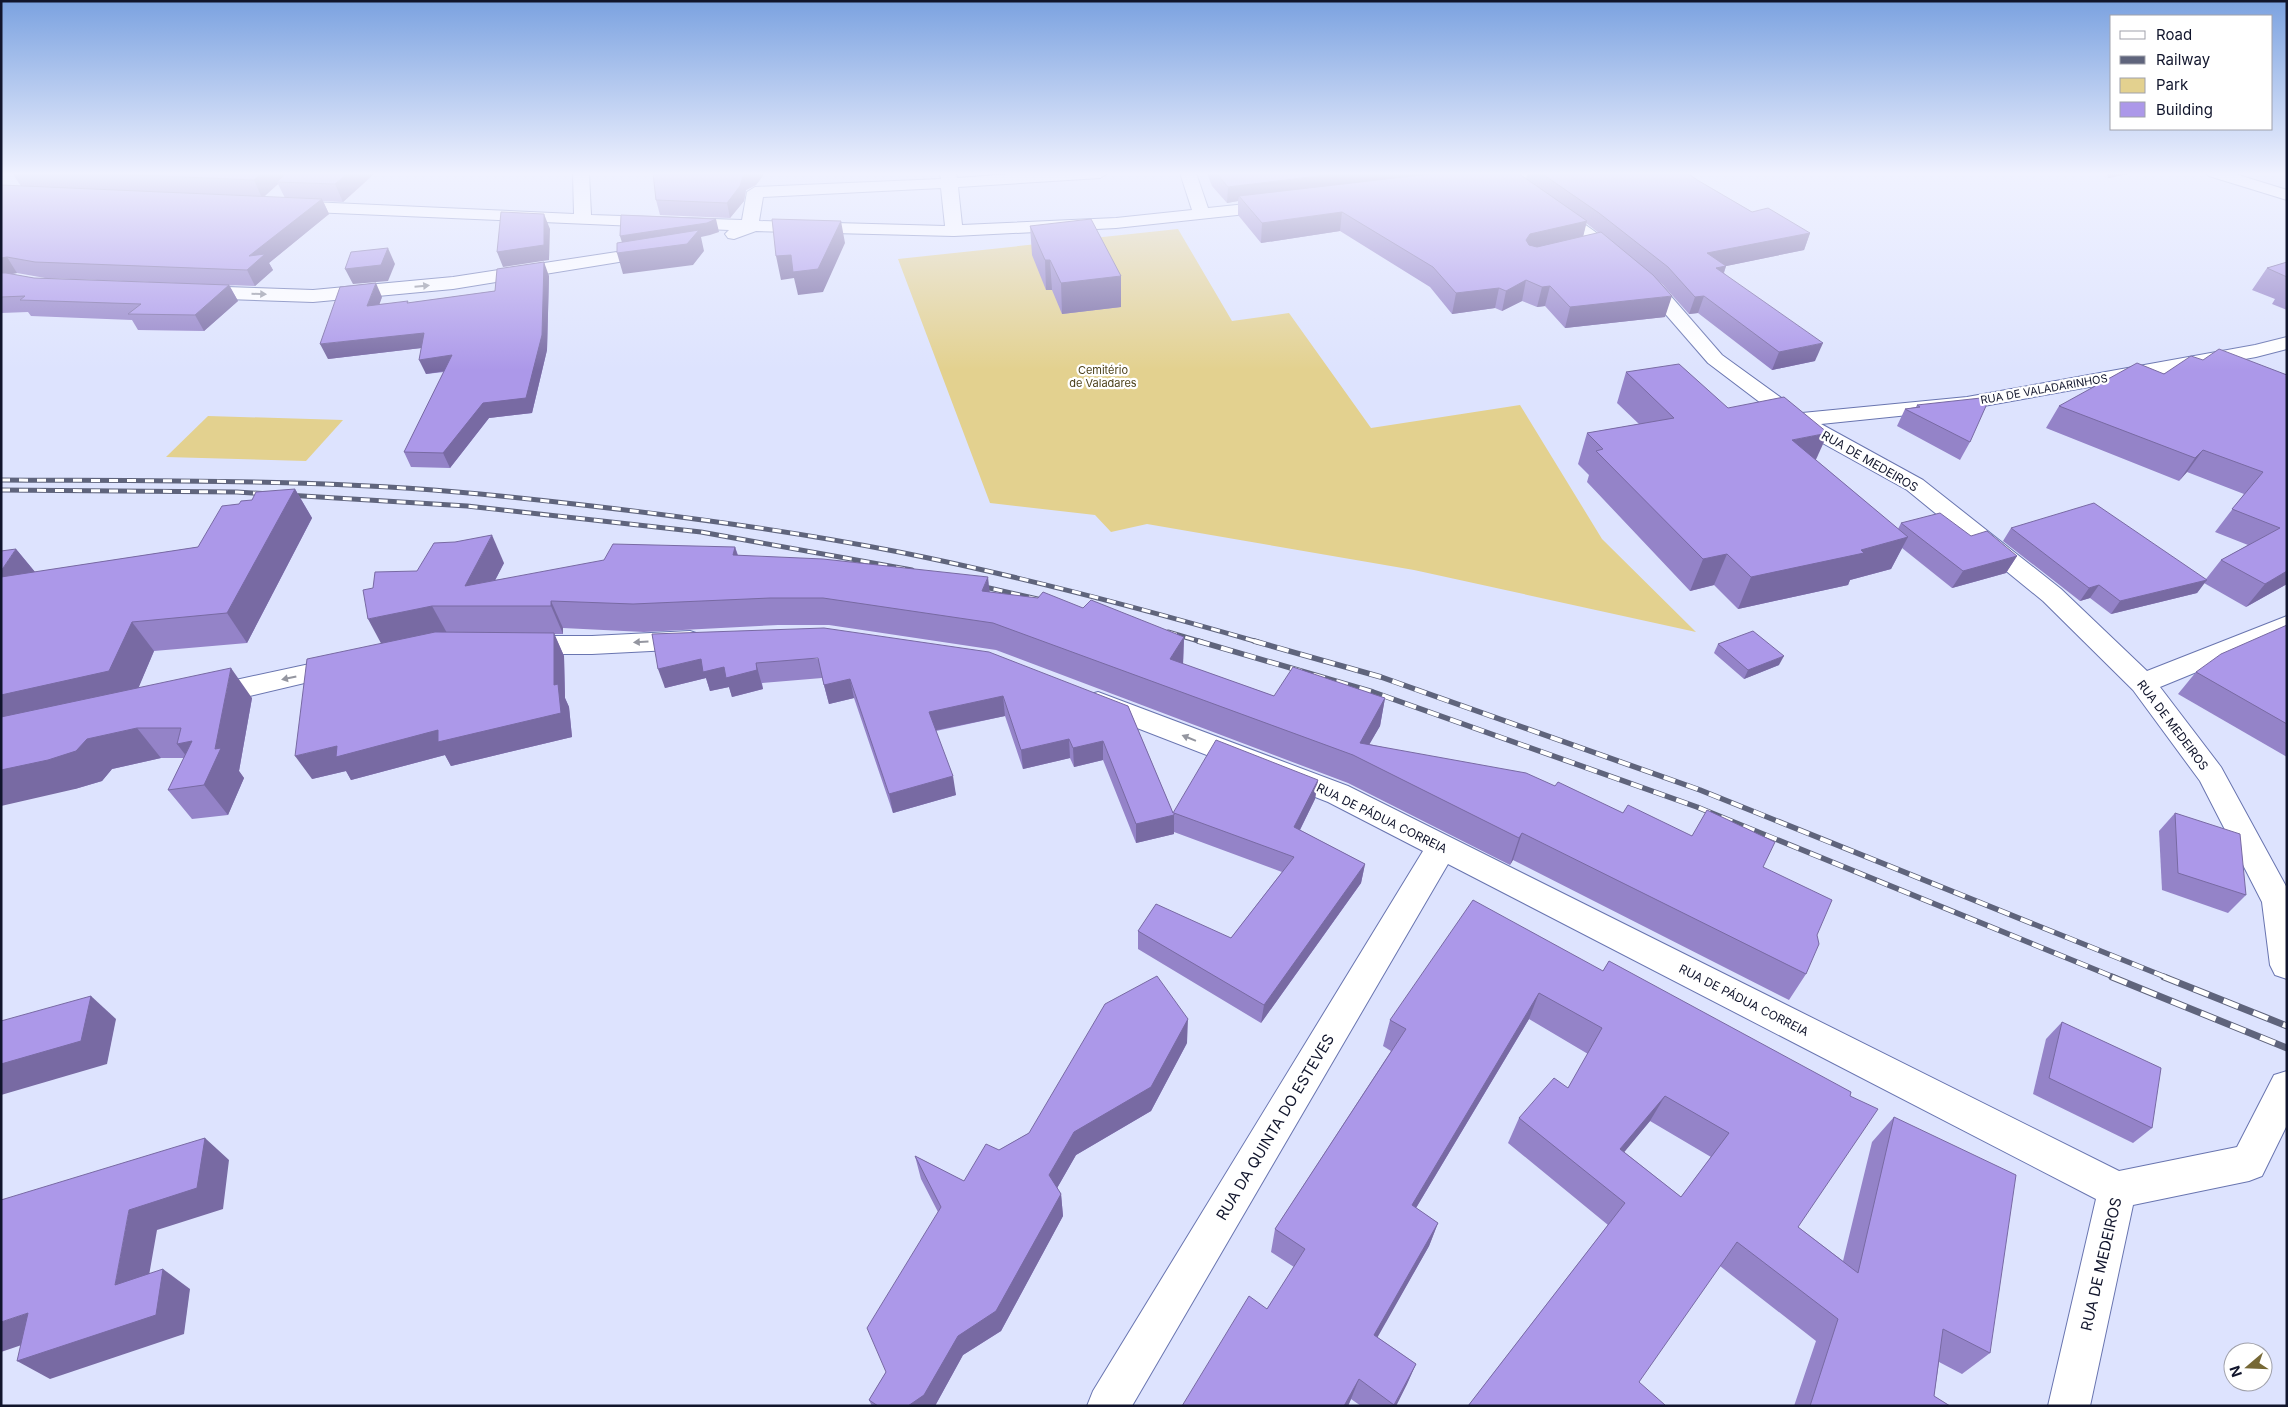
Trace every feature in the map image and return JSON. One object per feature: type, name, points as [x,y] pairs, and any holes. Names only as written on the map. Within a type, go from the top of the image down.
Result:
[{"type":"street","points":[[715,242],[723,239]]},
{"type":"street","name":"RUA DE MEDEIROS","points":[[1592,239],[1655,290],[1715,359],[1798,420],[1915,486],[2052,595],[2143,683],[2211,775],[2278,902],[2287,965]]},
{"type":"street","points":[[1580,249],[1599,244]]},
{"type":"street","points":[[177,291],[323,295],[453,284],[676,248]]},
{"type":"street","name":"RUA DE VALADARINHOS","points":[[1798,420],[1967,403],[2256,351],[2287,343]]},
{"type":"street","points":[[2143,683],[2266,635],[2287,624]]},
{"type":"street","points":[[495,644],[592,645],[712,639]]},
{"type":"street","points":[[186,700],[370,660]]},
{"type":"street","name":"RUA DE PÁDUA CORREIA","points":[[1079,694],[1338,794],[2117,1190]]},
{"type":"street","name":"RUA DA QUINTA DO ESTEVES","points":[[1108,1406],[1442,848]]},
{"type":"street","name":"RUA DE MEDEIROS","points":[[2069,1406],[2117,1190],[2249,1163],[2287,1087]]},
{"type":"green space","name":"Cemitério de Valadares","points":[[1088,239],[1184,239],[1232,321],[1289,313],[1371,428],[1520,405],[1602,539],[1696,632],[1414,570],[1147,524],[1111,532],[1095,515],[990,503],[898,259]]},
{"type":"green space","points":[[208,416],[343,420],[306,461],[166,457]]},
{"type":"building","points":[[1,239],[271,239],[249,256],[265,254],[247,270],[35,262],[7,257],[1,258]]},
{"type":"building","points":[[498,239],[544,239],[544,245],[497,252]]},
{"type":"building","points":[[644,239],[692,239],[687,244],[617,253],[617,243]]},
{"type":"building","points":[[774,239],[833,239],[818,269],[793,272],[791,255],[776,256]]},
{"type":"building","points":[[1036,239],[1101,239],[1121,276],[1061,283],[1050,260],[1045,260]]},
{"type":"building","points":[[1386,239],[1527,239],[1529,245],[1537,247],[1573,239],[1609,239],[1653,275],[1672,296],[1570,307],[1550,286],[1542,287],[1526,280],[1506,291],[1499,288],[1456,293],[1433,267]]},
{"type":"building","points":[[1632,239],[1781,239],[1707,253],[1726,266],[1716,268],[1823,343],[1779,352],[1704,296],[1695,297],[1668,267]]},
{"type":"building","points":[[388,248],[381,265],[345,269],[351,252]]},
{"type":"building","points":[[544,262],[542,335],[526,398],[483,403],[443,453],[404,452],[452,355],[419,360],[424,333],[320,344],[340,287],[376,283],[367,306],[408,301],[407,303],[495,291],[497,269]]},
{"type":"building","points":[[2287,262],[2287,277],[2267,268]]},
{"type":"building","points":[[1,273],[34,278],[229,285],[195,315],[128,314],[141,304],[20,300],[25,296],[1,297]]},
{"type":"building","points":[[2219,349],[2287,375],[2287,571],[2265,584],[2221,560],[2280,528],[2232,509],[2263,472],[2203,450],[2195,458],[2059,406],[2137,363],[2164,374],[2191,356],[2203,360]]},
{"type":"building","points":[[1679,364],[1728,408],[1784,397],[1828,433],[1792,440],[1908,537],[1861,550],[1864,553],[1751,577],[1727,554],[1703,559],[1596,451],[1603,449],[1587,433],[1674,418],[1626,372]]},
{"type":"building","points":[[1990,397],[1970,442],[1905,409],[1920,407],[1917,405]]},
{"type":"building","points":[[295,489],[227,613],[132,622],[109,671],[1,695],[1,577],[198,547],[222,506],[252,500],[256,492]]},
{"type":"building","points":[[2094,503],[2207,580],[2120,601],[2099,585],[2089,588],[2011,528]]},
{"type":"building","points":[[1940,513],[1971,536],[1987,531],[2017,556],[1963,571],[1901,523]]},
{"type":"building","points":[[492,535],[465,586],[604,560],[613,544],[735,547],[733,555],[823,559],[988,577],[982,591],[1038,598],[1043,592],[1083,608],[1091,600],[1184,637],[1170,659],[1274,696],[1293,667],[1385,698],[1360,743],[1526,773],[1555,786],[1558,782],[1623,813],[1628,805],[1692,836],[1707,810],[1775,842],[1763,867],[1832,900],[1817,935],[1819,944],[1806,974],[1522,833],[1519,838],[1353,755],[993,623],[823,598],[770,598],[633,604],[551,601],[551,606],[432,606],[368,619],[363,590],[373,588],[375,572],[417,571],[434,543],[455,542]]},
{"type":"building","points":[[16,549],[1,571],[1,551]]},
{"type":"building","points":[[2287,625],[2287,724],[2196,672],[2221,654]]},
{"type":"building","points":[[824,628],[989,652],[1128,706],[1173,813],[1216,740],[1318,780],[1294,827],[1365,864],[1264,1005],[1138,931],[1156,904],[1231,938],[1294,857],[1174,813],[1174,815],[1136,824],[1103,741],[1073,748],[1069,739],[1021,750],[1003,696],[929,712],[953,776],[889,794],[850,679],[824,685],[818,658],[756,663],[757,670],[726,678],[724,667],[703,672],[701,659],[658,669],[652,634]]},
{"type":"building","points":[[1753,631],[1784,656],[1748,670],[1718,644]]},
{"type":"building","points":[[435,632],[554,633],[554,685],[558,684],[561,713],[438,742],[438,730],[336,757],[337,746],[295,756],[307,659]]},
{"type":"building","points":[[231,668],[215,749],[221,748],[204,785],[168,790],[192,741],[177,744],[181,728],[137,728],[87,739],[76,751],[48,760],[1,770],[1,717]]},
{"type":"building","points":[[2175,813],[2240,834],[2246,895],[2178,873]]},
{"type":"building","points":[[1473,900],[1603,971],[1609,961],[1851,1092],[1850,1096],[1878,1109],[1798,1227],[1858,1273],[1894,1117],[2016,1175],[1990,1353],[1943,1329],[1934,1396],[1950,1406],[1810,1406],[1838,1319],[1737,1242],[1639,1382],[1665,1406],[1468,1406],[1625,1203],[1519,1118],[1554,1078],[1568,1088],[1602,1028],[1539,993],[1412,1205],[1438,1223],[1374,1335],[1416,1364],[1394,1405],[1359,1379],[1344,1406],[1182,1406],[1249,1296],[1267,1309],[1305,1249],[1275,1229],[1406,1029],[1390,1020]],"holes":[[[1665,1096],[1729,1133],[1681,1197],[1620,1149]]]},
{"type":"building","points":[[1157,976],[1188,1019],[1151,1087],[1074,1132],[1049,1175],[1061,1194],[996,1311],[958,1336],[924,1395],[908,1406],[878,1406],[869,1400],[886,1372],[867,1328],[941,1207],[915,1156],[964,1181],[986,1144],[999,1150],[1029,1133],[1105,1004]]},
{"type":"building","points":[[91,996],[81,1041],[1,1064],[1,1021]]},
{"type":"building","points":[[2062,1022],[2161,1068],[2152,1128],[2049,1078]]},
{"type":"building","points":[[205,1138],[197,1188],[129,1210],[115,1285],[163,1269],[156,1315],[17,1361],[28,1313],[1,1322],[1,1200]]},
{"type":"railway","points":[[1,480],[301,483],[420,489],[585,505],[690,518],[847,542],[990,571],[1080,593],[1258,642]]},
{"type":"railway","points":[[1,490],[237,492],[467,506],[701,532],[912,570]]},
{"type":"railway","points":[[976,585],[1042,600]]},
{"type":"railway","points":[[1168,632],[1202,642]]},
{"type":"railway","points":[[1198,641],[1373,692],[1697,807],[2116,978]]},
{"type":"railway","points":[[1254,641],[1381,677],[1700,790],[2168,978]]},
{"type":"railway","points":[[2112,977],[2287,1048]]},
{"type":"railway","points":[[2164,977],[2287,1026]]}]
